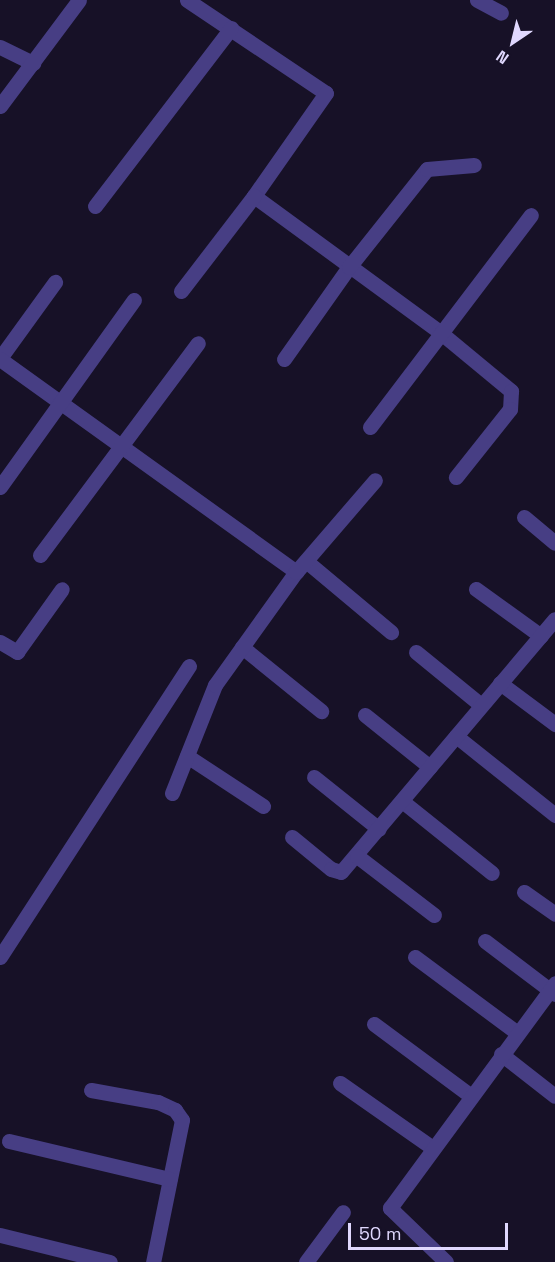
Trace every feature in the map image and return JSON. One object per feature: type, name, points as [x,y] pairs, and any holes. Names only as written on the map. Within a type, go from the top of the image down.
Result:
[{"type":"street","points":[[0,106],[79,0]]},
{"type":"street","points":[[181,291],[254,196],[326,93],[187,0]]},
{"type":"street","points":[[477,0],[501,13]]},
{"type":"street","points":[[95,206],[231,28]]},
{"type":"street","points":[[0,47],[33,63]]},
{"type":"street","points":[[284,359],[349,267],[427,169],[474,165]]},
{"type":"street","points":[[254,196],[441,333],[511,391],[510,409],[456,477]]},
{"type":"street","points":[[370,427],[531,215]]},
{"type":"street","points":[[55,282],[0,358],[119,445],[301,566],[391,632]]},
{"type":"street","points":[[0,488],[134,300]]},
{"type":"street","points":[[40,555],[119,445],[198,343]]},
{"type":"street","points":[[172,793],[215,685],[301,566],[375,480]]},
{"type":"street","points":[[524,517],[555,543]]},
{"type":"street","points":[[0,642],[17,652],[62,589]]},
{"type":"street","points":[[292,837],[331,869],[341,872],[357,856],[500,683],[550,628],[476,589]]},
{"type":"street","points":[[242,647],[321,711]]},
{"type":"street","points":[[416,652],[482,705]]},
{"type":"street","points":[[0,957],[189,666]]},
{"type":"street","points":[[500,683],[555,724]]},
{"type":"street","points":[[365,715],[430,767]]},
{"type":"street","points":[[456,736],[555,815]]},
{"type":"street","points":[[187,756],[263,806]]},
{"type":"street","points":[[314,777],[379,829]]},
{"type":"street","points":[[402,801],[492,873]]},
{"type":"street","points":[[357,856],[434,915]]},
{"type":"street","points":[[524,892],[555,914]]},
{"type":"street","points":[[446,1262],[390,1208],[516,1032],[553,989],[485,941]]},
{"type":"street","points":[[415,957],[516,1032]]},
{"type":"street","points":[[374,1024],[471,1096]]},
{"type":"street","points":[[501,1054],[555,1096]]},
{"type":"street","points":[[340,1083],[433,1148]]},
{"type":"street","points":[[91,1090],[158,1102],[176,1110],[182,1120],[153,1262]]},
{"type":"street","points":[[9,1141],[170,1179]]},
{"type":"street","points":[[306,1262],[343,1212]]},
{"type":"street","points":[[0,1235],[85,1258],[110,1262]]}]
